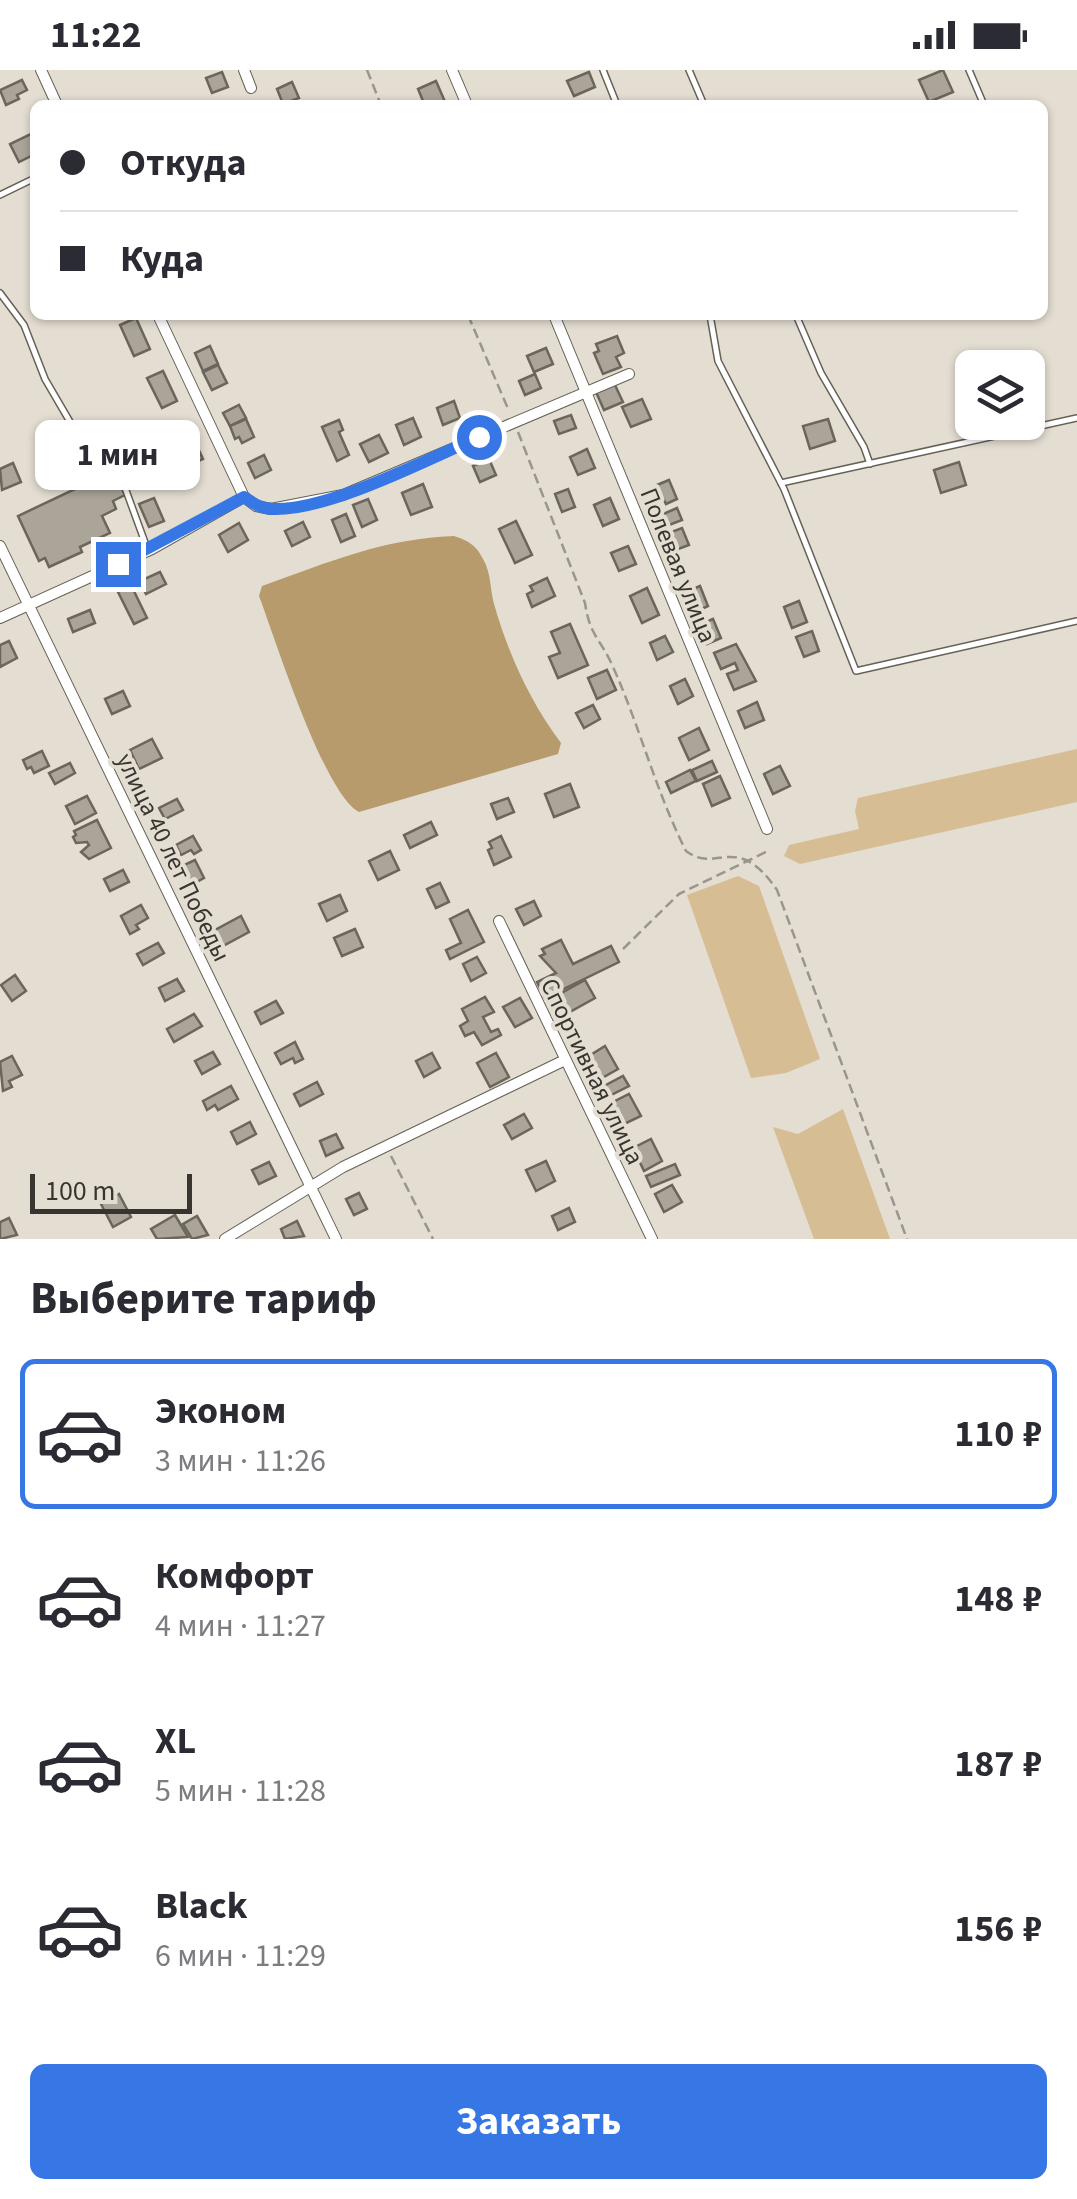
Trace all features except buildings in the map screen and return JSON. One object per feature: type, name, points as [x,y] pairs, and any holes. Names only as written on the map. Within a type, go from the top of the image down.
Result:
[{"type":"street","points":[[41,70],[56,100]]},
{"type":"street","points":[[244,70],[251,88]]},
{"type":"street","points":[[452,70],[465,100]]},
{"type":"street","points":[[160,320],[244,497],[256,506],[272,509],[343,495],[629,374]]},
{"type":"street","name":"Полевая улица","points":[[556,320],[768,830]]},
{"type":"street","points":[[0,618],[148,551],[244,497]]},
{"type":"street","name":"улица 40 лет Победы","points":[[0,546],[336,1239]]},
{"type":"street","name":"Спортивная улица","points":[[499,921],[652,1239]]},
{"type":"street","points":[[225,1239],[240,1235],[310,1187],[386,1146],[565,1060]]},
{"type":"lane","points":[[602,70],[614,100]]},
{"type":"lane","points":[[689,70],[702,100]]},
{"type":"lane","points":[[969,70],[982,100]]},
{"type":"lane","points":[[0,195],[30,180]]},
{"type":"lane","points":[[0,293],[24,325],[45,379],[73,427],[120,474],[148,551]]},
{"type":"lane","points":[[711,320],[718,361],[781,484],[856,671],[1077,621]]},
{"type":"lane","points":[[798,320],[820,373],[870,464]]},
{"type":"lane","points":[[781,484],[1077,418]]},
{"type":"path","points":[[367,70],[379,100]]},
{"type":"path","points":[[470,320],[585,603],[590,633],[613,666],[686,851],[694,857],[747,859],[762,867],[777,890],[907,1239]]},
{"type":"path","points":[[624,949],[678,894],[770,850]]},
{"type":"path","points":[[386,1146],[433,1239]]},
{"type":"shaded area","points":[[454,536],[475,547],[486,564],[506,641],[530,694],[561,743],[558,754],[359,812],[345,799],[316,747],[259,596],[262,586],[379,547]]},
{"type":"shaded area","points":[[1077,749],[1077,802],[800,864],[784,856],[789,845],[859,829],[855,811],[858,798]]},
{"type":"shaded area","points":[[738,876],[759,886],[820,1059],[786,1073],[751,1078],[687,895]]},
{"type":"shaded area","points":[[843,1109],[890,1239],[814,1239],[773,1127],[798,1134]]},
{"type":"route","points":[[118,564],[244,497],[256,506],[272,509],[343,495],[479,437]]}]
